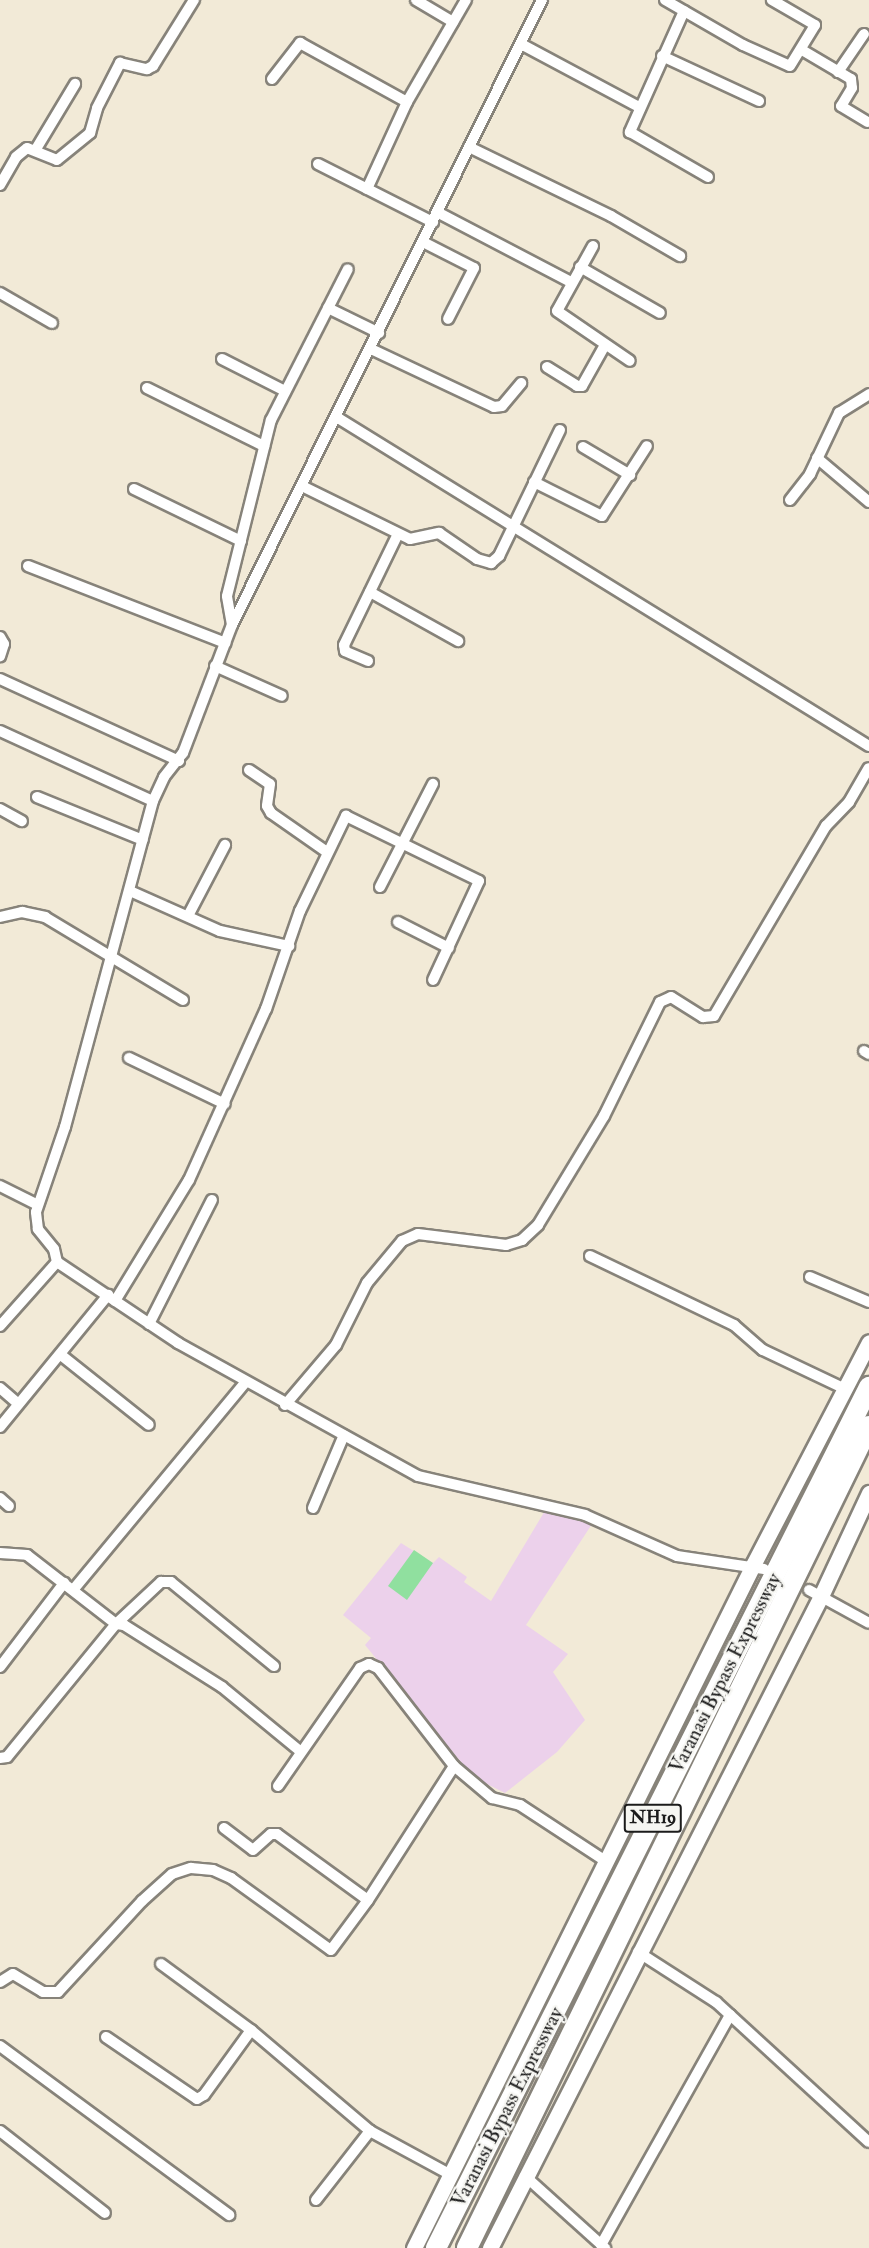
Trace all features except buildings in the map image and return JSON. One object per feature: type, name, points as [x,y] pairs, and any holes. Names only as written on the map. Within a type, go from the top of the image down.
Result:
[{"type":"highway","name":"Varanasi Bypass Expressway","points":[[436,2248],[869,1387]]},
{"type":"highway","name":"Varanasi Bypass Expressway","points":[[466,2248],[869,1426]]},
{"type":"street","points":[[0,185],[20,153],[36,149],[57,160],[84,139],[93,129],[97,108],[120,63],[147,69],[153,66],[195,0]]},
{"type":"street","points":[[416,0],[453,22]]},
{"type":"street","points":[[367,189],[407,102],[466,0]]},
{"type":"street","points":[[542,0],[304,487],[232,626],[178,760],[164,777],[153,801],[65,1127],[38,1205],[36,1221],[54,1249],[57,1262],[149,1324],[245,1383],[418,1476],[585,1515],[677,1556],[758,1567]]},
{"type":"street","points":[[665,0],[785,66],[792,65],[815,25],[772,0]]},
{"type":"street","points":[[684,11],[639,107],[631,134],[708,177]]},
{"type":"street","points":[[838,72],[864,34]]},
{"type":"street","points":[[272,79],[300,43],[407,102]]},
{"type":"street","points":[[521,44],[639,107]]},
{"type":"street","points":[[802,50],[853,84],[843,108],[868,122]]},
{"type":"street","points":[[662,56],[759,101]]},
{"type":"street","points":[[36,149],[75,84]]},
{"type":"street","points":[[469,147],[611,216],[680,256]]},
{"type":"street","points":[[318,164],[367,189],[435,217],[571,282]]},
{"type":"street","points":[[423,242],[474,268],[448,319]]},
{"type":"street","points":[[593,246],[571,282],[557,311],[630,361]]},
{"type":"street","points":[[580,267],[660,313]]},
{"type":"street","points":[[232,626],[227,596],[264,446],[285,392],[348,269]]},
{"type":"street","points":[[0,293],[52,323]]},
{"type":"street","points":[[328,308],[379,333]]},
{"type":"street","points":[[547,367],[582,386],[606,345]]},
{"type":"street","points":[[371,349],[494,407],[502,406],[521,383]]},
{"type":"street","points":[[222,359],[285,392]]},
{"type":"street","points":[[147,388],[264,446]]},
{"type":"street","points":[[790,500],[817,458],[839,413],[869,394]]},
{"type":"street","points":[[338,417],[869,746]]},
{"type":"street","points":[[304,487],[342,503],[398,534],[417,540],[439,532],[477,559],[491,563],[499,556],[560,430]]},
{"type":"street","points":[[534,482],[602,516],[647,446]]},
{"type":"street","points":[[583,447],[630,475]]},
{"type":"street","points":[[817,458],[869,502]]},
{"type":"street","points":[[134,489],[241,540]]},
{"type":"street","points":[[368,661],[344,648],[398,534]]},
{"type":"street","points":[[28,566],[225,643]]},
{"type":"street","points":[[370,592],[458,641]]},
{"type":"street","points":[[0,637],[4,644],[0,656]]},
{"type":"street","points":[[215,666],[282,696]]},
{"type":"street","points":[[0,680],[178,760]]},
{"type":"street","points":[[0,731],[153,801]]},
{"type":"street","points":[[285,1405],[336,1345],[367,1282],[402,1241],[418,1234],[506,1245],[522,1240],[538,1225],[604,1116],[660,1002],[671,997],[704,1017],[714,1016],[826,826],[849,802],[869,768]]},
{"type":"street","points":[[249,770],[270,784],[267,806],[271,813],[327,852]]},
{"type":"street","points":[[380,887],[433,783]]},
{"type":"street","points":[[37,797],[143,840]]},
{"type":"street","points":[[0,809],[22,821]]},
{"type":"street","points":[[0,1427],[17,1403],[112,1298],[189,1180],[225,1104],[327,852],[346,816],[479,881],[433,980]]},
{"type":"street","points":[[189,914],[225,845]]},
{"type":"street","points":[[130,891],[189,914],[220,931],[289,946]]},
{"type":"street","points":[[0,917],[35,913],[111,954],[183,1000]]},
{"type":"street","points":[[398,922],[448,948]]},
{"type":"street","points":[[129,1058],[225,1104]]},
{"type":"street","points":[[0,1186],[38,1205]]},
{"type":"street","points":[[149,1324],[212,1200]]},
{"type":"street","points":[[590,1256],[734,1325],[764,1350],[845,1389]]},
{"type":"street","points":[[1,1323],[57,1262]]},
{"type":"street","points":[[810,1277],[869,1302]]},
{"type":"street","points":[[414,2248],[869,1342]]},
{"type":"street","points":[[61,1355],[149,1425]]},
{"type":"street","points":[[0,1667],[245,1383]]},
{"type":"street","points":[[0,1388],[17,1403]]},
{"type":"street","points":[[313,1508],[344,1435]]},
{"type":"street","points":[[490,2248],[815,1593],[869,1493]]},
{"type":"street","points":[[0,1498],[9,1506]]},
{"type":"street","points":[[0,1553],[27,1555],[116,1624],[124,1625],[222,1687],[301,1752]]},
{"type":"street","points":[[0,1758],[7,1757],[116,1624],[151,1588],[161,1582],[171,1582],[274,1666]]},
{"type":"street","points":[[815,1593],[869,1623]]},
{"type":"street","points":[[278,1786],[360,1668],[369,1664],[378,1668],[454,1766],[492,1798],[520,1805],[607,1862]]},
{"type":"street","points":[[0,1982],[13,1974],[43,1992],[58,1992],[142,1901],[172,1874],[191,1868],[213,1870],[231,1878],[327,1949],[340,1941],[454,1766]]},
{"type":"street","points":[[224,1827],[254,1850],[271,1834],[277,1834],[368,1900]]},
{"type":"street","points":[[638,1952],[730,2015],[869,2142]]},
{"type":"street","points":[[161,1964],[251,2030],[370,2130],[451,2175]]},
{"type":"street","points":[[525,2176],[603,2247],[730,2015]]},
{"type":"street","points":[[106,2037],[196,2099],[204,2096],[251,2030]]},
{"type":"street","points":[[0,2046],[229,2215]]},
{"type":"street","points":[[316,2200],[370,2130]]},
{"type":"street","points":[[0,2131],[105,2213]]},
{"type":"shaded area","points":[[546,1509],[594,1521],[526,1625],[568,1654],[553,1672],[585,1720],[557,1752],[505,1793],[473,1777],[365,1645],[371,1638],[343,1615],[401,1543],[433,1563],[439,1557],[467,1577],[464,1582],[491,1601]]},
{"type":"green space","points":[[414,1550],[433,1563],[407,1600],[388,1586]]}]
